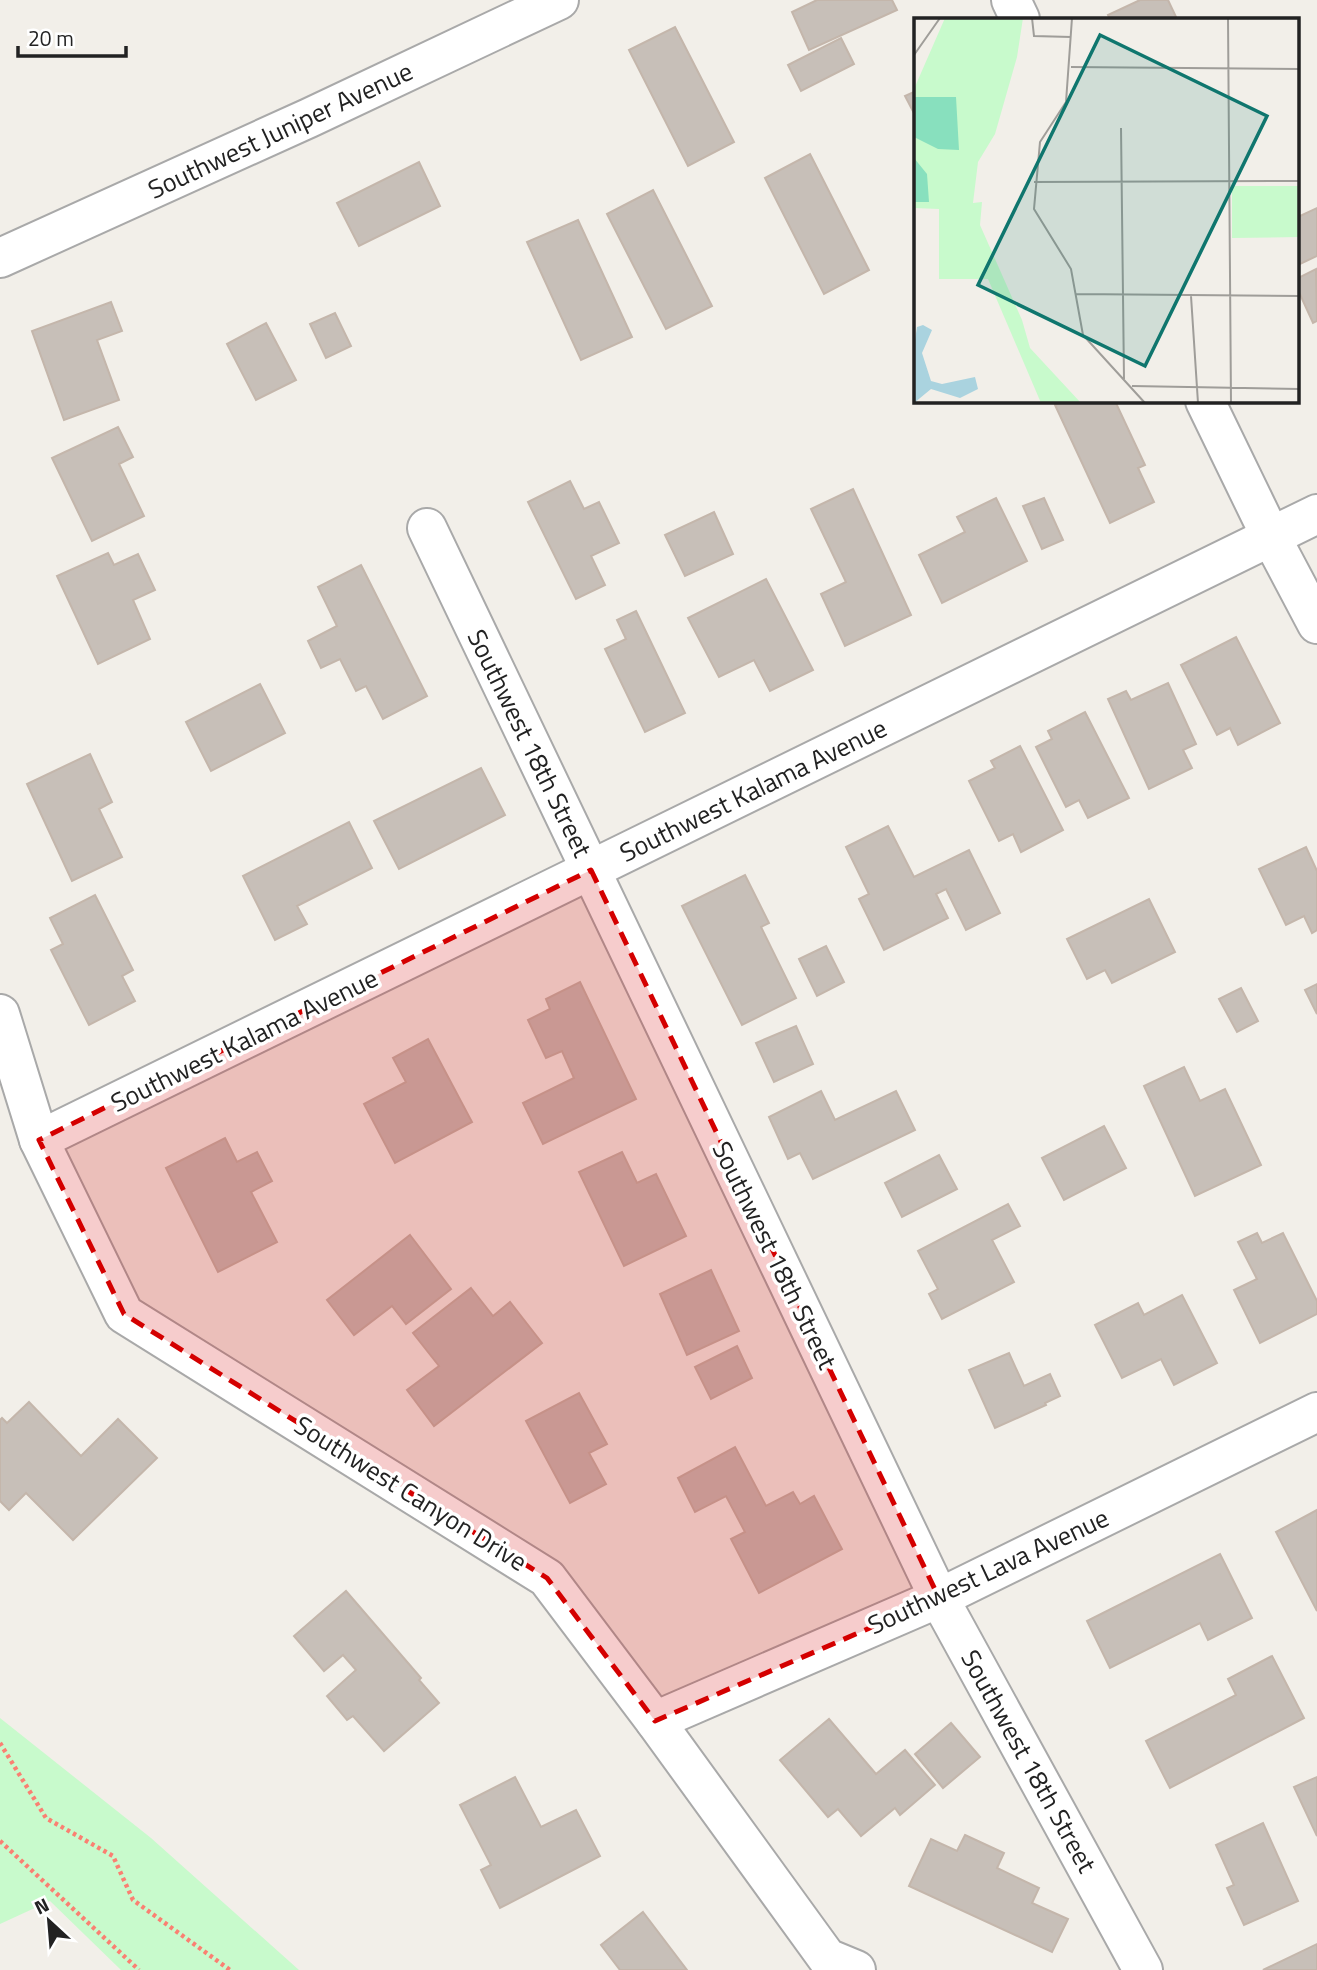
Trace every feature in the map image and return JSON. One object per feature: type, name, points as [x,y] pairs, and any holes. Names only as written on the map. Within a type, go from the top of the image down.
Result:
[{"type":"street","name":"Southwest Juniper Avenue","points":[[0,258],[309,118],[559,0]]},
{"type":"street","points":[[1011,0],[1020,18]]},
{"type":"street","points":[[1205,402],[1317,624]]},
{"type":"street","name":"Southwest Kalama Avenue","points":[[39,1140],[1317,514]]},
{"type":"street","name":"Southwest 18th Street","points":[[427,528],[939,1598],[1143,1970]]},
{"type":"street","name":"Southwest Canyon Drive","points":[[0,1014],[39,1140],[124,1314],[547,1578],[827,1958],[856,1970]]},
{"type":"street","name":"Southwest Lava Avenue","points":[[654,1721],[939,1598],[1317,1412]]},
{"type":"path","points":[[0,1743],[46,1818],[113,1856],[133,1900],[230,1970]]},
{"type":"path","points":[[0,1840],[139,1970]]},
{"type":"highlighted area","points":[[591,870],[939,1598],[655,1721],[547,1578],[124,1314],[39,1140]]},
{"type":"green space","points":[[0,1718],[151,1838],[299,1970],[121,1970],[50,1901],[0,1924]]},
{"type":"building","points":[[817,0],[892,0],[897,10],[809,50],[792,12]]},
{"type":"building","points":[[1140,0],[1168,0],[1177,18],[1110,18],[1108,15]]},
{"type":"building","points":[[675,27],[734,142],[688,166],[629,50]]},
{"type":"building","points":[[841,38],[854,64],[801,91],[788,65]]},
{"type":"building","points":[[914,92],[914,113],[905,96]]},
{"type":"building","points":[[810,154],[869,270],[824,294],[765,178]]},
{"type":"building","points":[[419,162],[440,206],[359,246],[337,203]]},
{"type":"building","points":[[653,190],[712,306],[666,329],[607,214]]},
{"type":"building","points":[[1317,208],[1317,256],[1300,264],[1300,216]]},
{"type":"building","points":[[578,220],[632,337],[581,360],[527,242]]},
{"type":"building","points":[[1316,269],[1317,321],[1313,323],[1300,294],[1300,277]]},
{"type":"building","points":[[111,302],[122,331],[97,340],[119,400],[64,420],[32,331]]},
{"type":"building","points":[[335,313],[351,346],[326,358],[310,324]]},
{"type":"building","points":[[266,323],[296,380],[256,400],[227,344]]},
{"type":"building","points":[[1062,402],[1115,402],[1145,465],[1138,468],[1154,502],[1110,523],[1055,405]]},
{"type":"building","points":[[118,427],[133,457],[119,464],[144,516],[92,541],[52,458]]},
{"type":"building","points":[[570,481],[584,509],[599,502],[619,543],[591,556],[605,585],[576,599],[528,502]]},
{"type":"building","points":[[853,489],[911,615],[845,646],[821,594],[846,582],[811,509]]},
{"type":"building","points":[[996,498],[1027,561],[942,603],[919,555],[965,532],[957,517]]},
{"type":"building","points":[[1044,498],[1063,540],[1042,549],[1023,506]]},
{"type":"building","points":[[714,512],[733,554],[685,576],[665,535]]},
{"type":"building","points":[[108,553],[114,565],[138,554],[155,590],[133,600],[150,639],[98,664],[57,576]]},
{"type":"building","points":[[361,565],[427,696],[383,719],[366,686],[356,691],[340,659],[321,668],[308,641],[337,626],[318,587]]},
{"type":"building","points":[[766,579],[813,670],[770,691],[754,660],[719,677],[688,618]]},
{"type":"building","points":[[636,611],[685,713],[645,732],[605,649],[626,639],[617,620]]},
{"type":"building","points":[[1236,637],[1280,723],[1238,745],[1230,728],[1217,735],[1181,665]]},
{"type":"building","points":[[1168,683],[1196,744],[1183,750],[1192,768],[1149,789],[1108,699],[1126,691],[1131,700]]},
{"type":"building","points":[[260,684],[285,733],[211,771],[186,722]]},
{"type":"building","points":[[1085,712],[1129,798],[1088,818],[1079,800],[1066,807],[1036,747],[1052,739],[1048,731]]},
{"type":"building","points":[[1020,746],[1063,830],[1021,852],[1013,834],[999,841],[969,781],[995,768],[991,761]]},
{"type":"building","points":[[90,754],[112,802],[99,809],[122,857],[72,881],[27,784]]},
{"type":"building","points":[[481,768],[505,815],[399,869],[374,821]]},
{"type":"building","points":[[349,822],[372,868],[297,906],[307,924],[275,940],[243,876]]},
{"type":"building","points":[[888,826],[914,877],[969,850],[1000,913],[966,930],[946,889],[936,894],[948,918],[884,950],[859,899],[869,894],[846,847]]},
{"type":"building","points":[[1306,847],[1317,871],[1317,930],[1312,933],[1304,916],[1286,925],[1259,869]]},
{"type":"building","points":[[745,875],[769,923],[761,927],[796,998],[742,1025],[682,906]]},
{"type":"building","points":[[95,895],[133,970],[122,976],[135,1001],[89,1025],[51,950],[63,944],[50,918]]},
{"type":"building","points":[[1149,899],[1175,952],[1112,983],[1105,970],[1087,979],[1067,939]]},
{"type":"building","points":[[826,946],[844,982],[817,996],[799,959]]},
{"type":"building","points":[[580,982],[636,1099],[543,1144],[523,1103],[574,1078],[562,1051],[546,1058],[528,1020],[550,1009],[546,999]]},
{"type":"building","points":[[1317,984],[1317,1014],[1305,990]]},
{"type":"building","points":[[1241,988],[1258,1021],[1237,1032],[1219,999]]},
{"type":"building","points":[[796,1026],[813,1064],[774,1082],[756,1043]]},
{"type":"building","points":[[428,1039],[472,1122],[395,1163],[364,1104],[406,1082],[393,1058]]},
{"type":"building","points":[[1184,1067],[1200,1101],[1225,1089],[1261,1165],[1195,1196],[1144,1086]]},
{"type":"building","points":[[821,1091],[835,1120],[896,1091],[915,1130],[813,1179],[800,1153],[788,1159],[769,1117]]},
{"type":"building","points":[[1104,1126],[1126,1168],[1064,1200],[1042,1158]]},
{"type":"building","points":[[225,1138],[237,1162],[257,1152],[272,1181],[251,1192],[277,1242],[218,1272],[166,1168]]},
{"type":"building","points":[[622,1152],[637,1183],[656,1174],[686,1236],[624,1266],[579,1172]]},
{"type":"building","points":[[939,1155],[957,1189],[902,1217],[885,1183]]},
{"type":"building","points":[[1008,1204],[1020,1226],[992,1240],[1014,1282],[942,1319],[929,1294],[938,1289],[918,1251]]},
{"type":"building","points":[[1257,1233],[1262,1243],[1283,1233],[1317,1301],[1317,1314],[1260,1343],[1234,1290],[1257,1279],[1238,1242]]},
{"type":"building","points":[[410,1235],[451,1289],[406,1324],[392,1306],[354,1335],[327,1300]]},
{"type":"building","points":[[711,1270],[739,1331],[687,1355],[660,1294]]},
{"type":"building","points":[[471,1288],[493,1316],[510,1302],[542,1343],[434,1426],[407,1390],[439,1366],[413,1333]]},
{"type":"building","points":[[1182,1295],[1217,1363],[1174,1385],[1161,1359],[1122,1378],[1095,1325],[1138,1303],[1144,1315]]},
{"type":"building","points":[[737,1346],[752,1378],[711,1399],[695,1367]]},
{"type":"building","points":[[1009,1353],[1024,1386],[1050,1374],[1060,1396],[995,1428],[969,1370]]},
{"type":"building","points":[[579,1393],[607,1444],[589,1453],[606,1484],[570,1503],[526,1421]]},
{"type":"building","points":[[29,1402],[81,1456],[118,1419],[157,1458],[73,1540],[26,1493],[9,1510],[0,1501],[0,1420],[2,1418],[7,1423]]},
{"type":"building","points":[[735,1447],[766,1506],[793,1492],[800,1504],[814,1496],[842,1549],[759,1593],[731,1539],[745,1532],[726,1496],[695,1512],[678,1478]]},
{"type":"building","points":[[1317,1510],[1317,1611],[1276,1532]]},
{"type":"building","points":[[1220,1554],[1252,1618],[1208,1640],[1200,1623],[1110,1668],[1087,1621]]},
{"type":"building","points":[[346,1591],[421,1678],[419,1680],[439,1703],[384,1751],[353,1716],[347,1720],[327,1696],[356,1670],[343,1655],[324,1671],[294,1636]]},
{"type":"building","points":[[1272,1656],[1304,1718],[1170,1788],[1146,1741],[1236,1695],[1228,1679]]},
{"type":"building","points":[[829,1719],[876,1774],[905,1750],[935,1785],[900,1815],[895,1808],[861,1836],[838,1809],[828,1817],[780,1760]]},
{"type":"building","points":[[951,1723],[980,1757],[943,1788],[915,1754]]},
{"type":"building","points":[[515,1777],[541,1827],[576,1810],[600,1856],[500,1908],[481,1870],[491,1865],[460,1805]]},
{"type":"building","points":[[1317,1777],[1317,1836],[1294,1787]]},
{"type":"building","points":[[1263,1823],[1298,1901],[1244,1925],[1227,1888],[1234,1885],[1216,1845]]},
{"type":"building","points":[[965,1835],[1004,1853],[997,1868],[1039,1888],[1032,1903],[1068,1919],[1052,1952],[909,1886],[931,1839],[957,1851]]},
{"type":"building","points":[[643,1912],[687,1970],[620,1970],[601,1945]]},
{"type":"building","points":[[1317,1944],[1317,1970],[1263,1970]]}]
